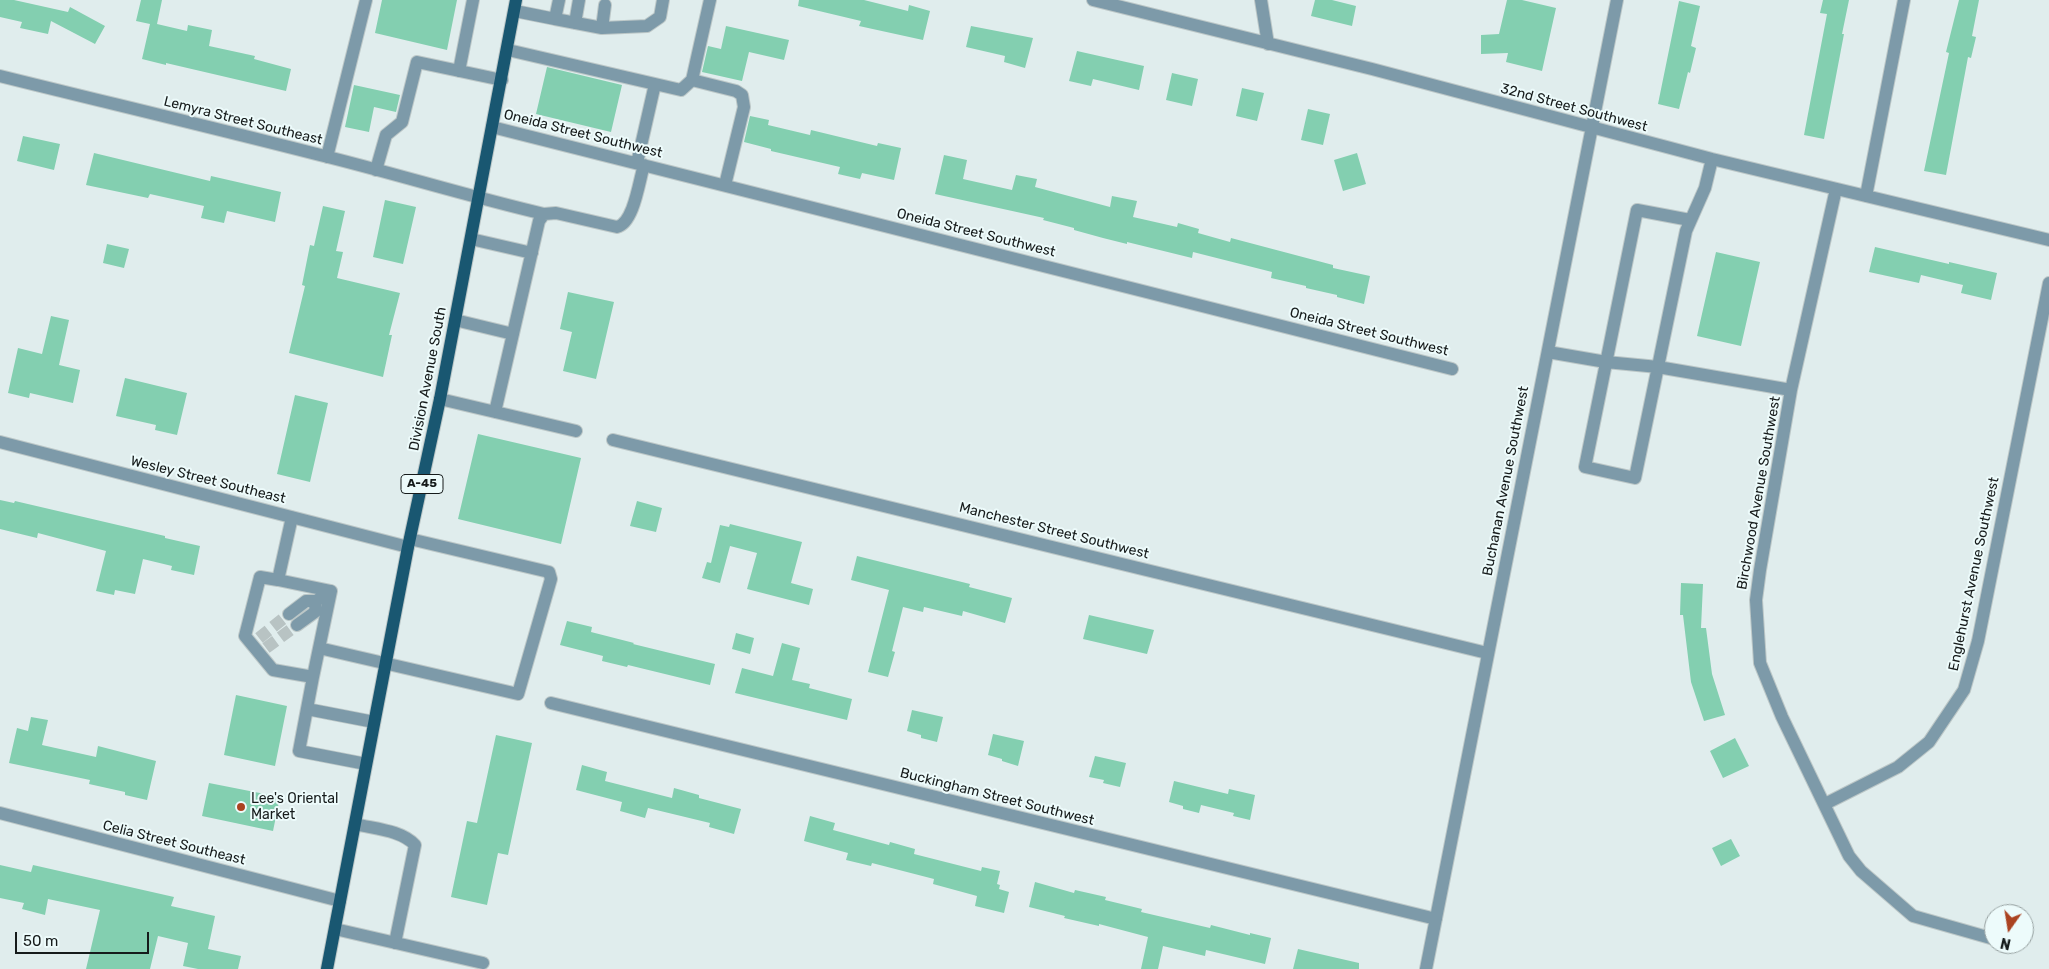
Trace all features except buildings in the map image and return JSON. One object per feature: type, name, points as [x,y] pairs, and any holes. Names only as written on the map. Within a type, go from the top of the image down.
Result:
[{"type":"main road","name":"Division Avenue South","points":[[327,969],[409,543],[440,399],[516,6]]},
{"type":"street","points":[[327,157],[366,0]]},
{"type":"street","points":[[459,71],[473,0]]},
{"type":"street","points":[[555,19],[559,0]]},
{"type":"street","points":[[575,23],[579,0]]},
{"type":"street","points":[[516,6],[555,19],[602,28],[647,26],[660,17],[663,0]]},
{"type":"street","points":[[508,50],[681,90],[692,80],[710,0]]},
{"type":"street","name":"32nd Street Southwest","points":[[1093,0],[1372,69],[1712,159],[2049,240]]},
{"type":"street","points":[[1261,0],[1268,44]]},
{"type":"street","name":"Buchanan Avenue Southwest","points":[[1426,969],[1617,0]]},
{"type":"street","points":[[1866,196],[1904,0]]},
{"type":"street","points":[[602,28],[605,5]]},
{"type":"street","points":[[376,170],[386,134],[402,122],[417,62],[502,80]]},
{"type":"street","name":"Lemyra Street Southeast","points":[[0,76],[327,157],[544,214],[556,213],[617,227],[624,226],[629,218],[640,164]]},
{"type":"street","points":[[692,80],[736,91],[742,95],[744,106],[725,185]]},
{"type":"street","points":[[640,164],[655,84]]},
{"type":"street","name":"Oneida Street Southwest","points":[[492,127],[1452,369]]},
{"type":"street","points":[[1690,220],[1637,210],[1585,467],[1635,478],[1686,232],[1705,188],[1712,159]]},
{"type":"street","name":"Birchwood Avenue Southwest","points":[[1836,188],[1791,390],[1760,570],[1756,600],[1760,663],[1782,717],[1849,856],[1861,871],[1913,916],[1984,936]]},
{"type":"street","points":[[495,412],[539,221],[544,214]]},
{"type":"street","points":[[471,239],[532,252]]},
{"type":"street","name":"Englehurst Avenue Southwest","points":[[1825,804],[1880,778],[1912,756],[1929,742],[1964,690],[1978,641],[2049,283]]},
{"type":"street","points":[[455,320],[513,334]]},
{"type":"street","points":[[1548,352],[1606,362],[1658,367],[1791,390]]},
{"type":"street","points":[[440,399],[576,431]]},
{"type":"street","name":"Manchester Street Southwest","points":[[613,440],[1487,653]]},
{"type":"street","name":"Wesley Street Southeast","points":[[0,442],[292,517],[549,572],[550,579],[518,694],[386,662]]},
{"type":"street","points":[[278,580],[292,517]]},
{"type":"street","points":[[313,677],[273,670],[259,646],[245,636],[260,577],[331,591]]},
{"type":"street","points":[[289,614],[306,601],[316,601],[331,591]]},
{"type":"street","points":[[331,591],[299,751],[366,764]]},
{"type":"street","points":[[297,625],[315,612],[316,601]]},
{"type":"street","points":[[319,648],[386,662]]},
{"type":"street","name":"Buckingham Street Southwest","points":[[552,703],[1436,919]]},
{"type":"street","points":[[307,709],[374,722]]},
{"type":"street","name":"Celia Street Southeast","points":[[0,813],[340,901]]},
{"type":"street","points":[[355,824],[397,834],[409,839],[416,846],[395,943]]},
{"type":"street","points":[[335,928],[483,964]]},
{"type":"tunnel","points":[[259,638],[289,614]]},
{"type":"tunnel","points":[[266,648],[297,625]]},
{"type":"place","name":"Lee's Oriental Market","points":[[241,807]]}]
